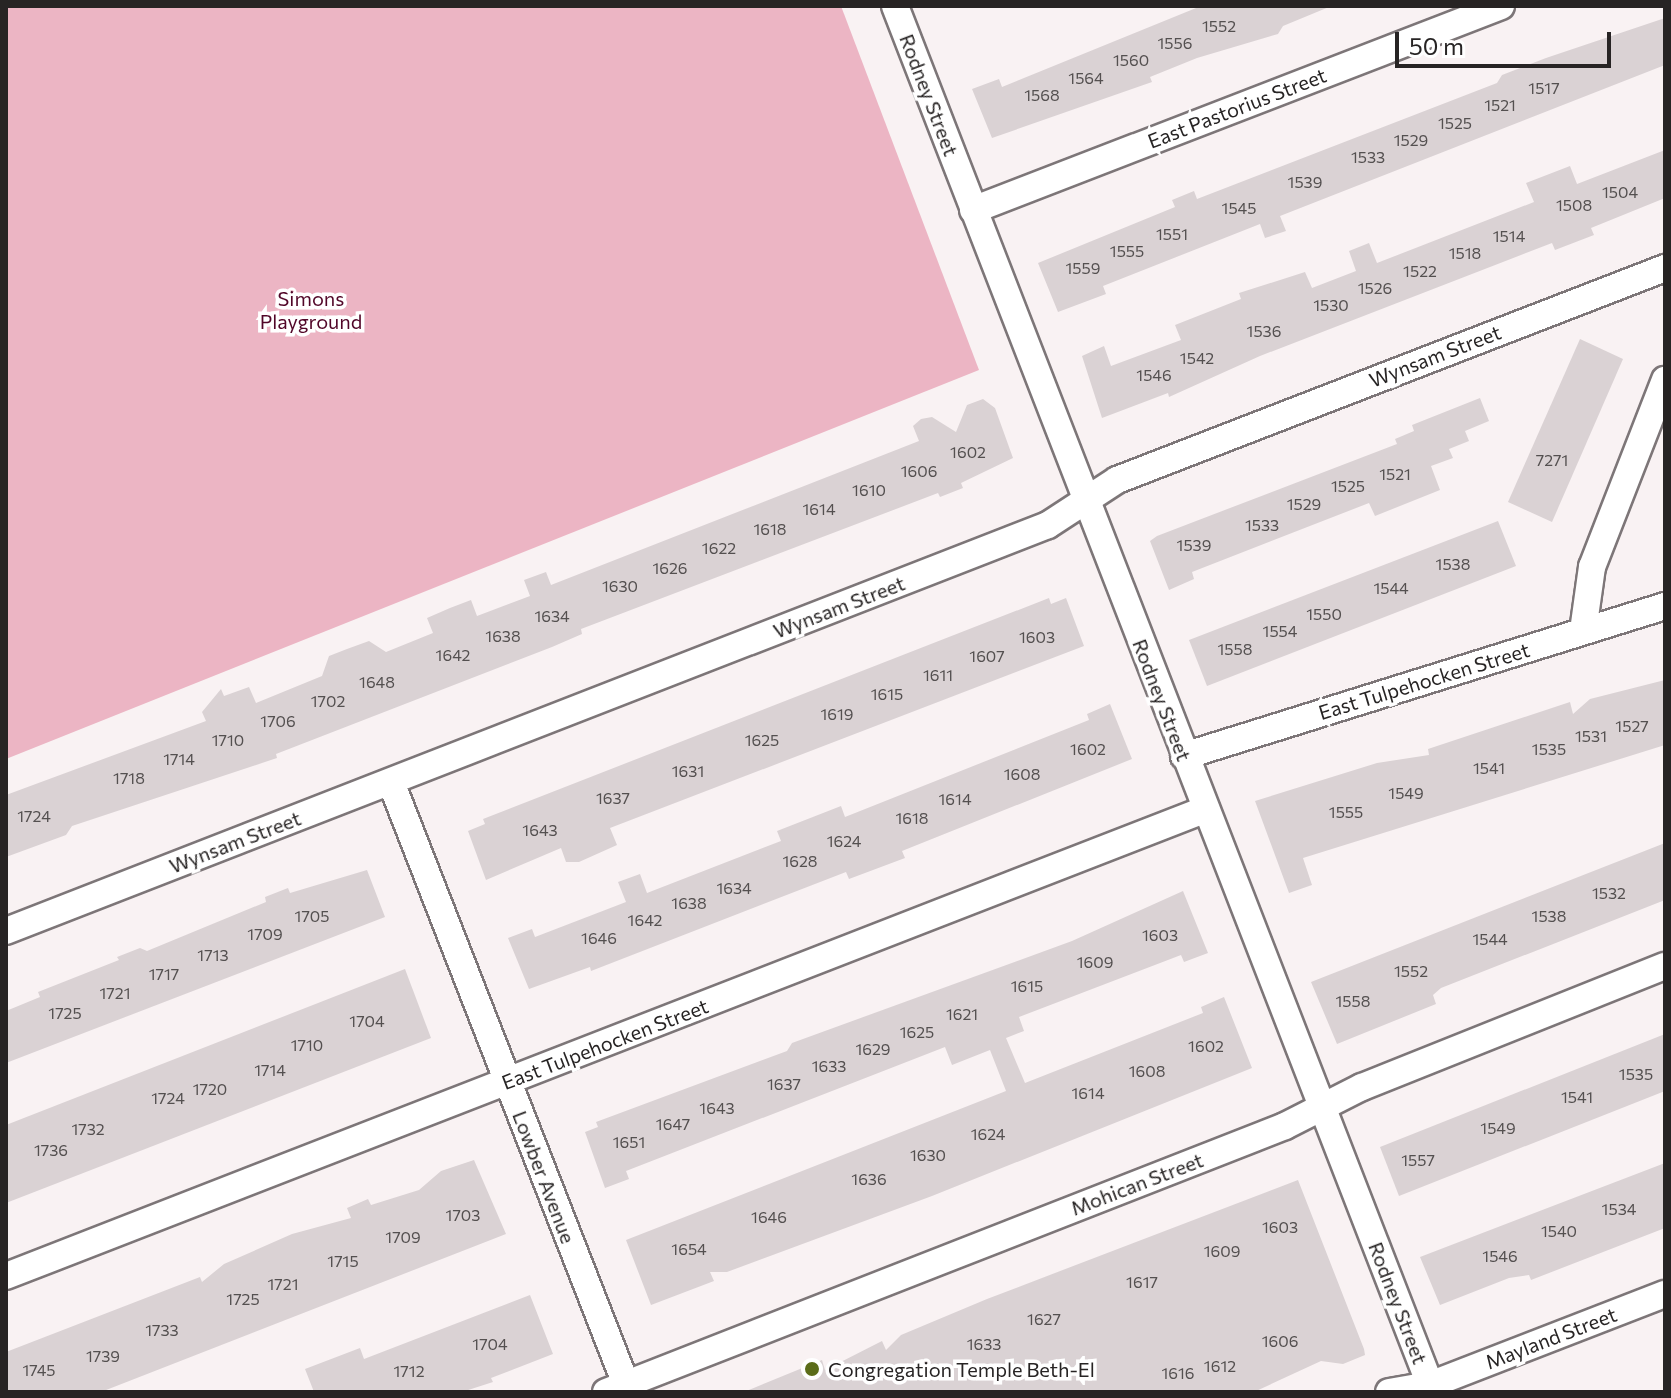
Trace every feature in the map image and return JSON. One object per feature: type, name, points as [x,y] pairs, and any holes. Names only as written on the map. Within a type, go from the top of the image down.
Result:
[{"type":"street","name":"Rodney Street","points":[[895,6],[1204,810],[1432,1388]]},
{"type":"street","name":"East Pastorius Street","points":[[973,210],[1501,6]]},
{"type":"street","name":"Wynsam Street","points":[[6,931],[1048,525],[1117,480],[1665,268]]},
{"type":"street","points":[[1583,631],[1592,567],[1665,380]]},
{"type":"street","name":"East Tulpehocken Street","points":[[1184,756],[1665,606]]},
{"type":"street","name":"Lowber Avenue","points":[[391,782],[507,1082],[620,1389]]},
{"type":"street","name":"East Tulpehocken Street","points":[[6,1276],[1204,810]]},
{"type":"street","name":"Mohican Street","points":[[620,1389],[1321,1108],[1665,966]]},
{"type":"street","name":"Mayland Street","points":[[1389,1392],[1432,1388],[1665,1294]]},
{"type":"green space","name":"Simons Playground","points":[[6,6],[841,6],[979,370],[6,759]]},
{"type":"building","points":[[1201,6],[1329,7],[1283,26],[1278,34],[1197,58],[1150,77],[1152,82],[992,138],[972,89],[999,79],[1002,87]]},
{"type":"building","points":[[1665,18],[1665,65],[1280,216],[1286,231],[1265,238],[1260,224],[1103,286],[1106,294],[1058,312],[1038,263],[1175,207],[1172,200],[1194,191],[1197,199],[1497,83],[1502,75]]},
{"type":"building","points":[[1665,150],[1665,198],[1591,228],[1594,235],[1555,250],[1552,243],[1260,356],[1169,397],[1168,393],[1102,418],[1082,356],[1104,346],[1111,366],[1181,340],[1175,325],[1241,299],[1239,293],[1305,272],[1312,288],[1356,271],[1349,251],[1369,243],[1377,263],[1534,202],[1526,183],[1570,166],[1577,184]]},
{"type":"building","points":[[1580,339],[1623,359],[1552,522],[1508,502]]},
{"type":"building","points":[[1480,398],[1489,421],[1465,431],[1469,441],[1449,449],[1453,458],[1431,466],[1440,490],[1375,516],[1369,503],[1192,572],[1194,579],[1169,590],[1150,541],[1157,536],[1397,444],[1395,439],[1414,431],[1412,425]]},
{"type":"building","points":[[983,399],[995,408],[1013,458],[961,483],[963,488],[940,497],[938,493],[581,629],[582,634],[552,647],[276,754],[277,758],[72,826],[66,835],[6,857],[6,795],[206,721],[202,712],[221,689],[224,696],[249,687],[256,703],[322,676],[329,656],[369,641],[386,652],[433,633],[427,618],[450,608],[471,600],[477,616],[530,596],[524,580],[546,572],[551,585],[919,441],[913,426],[921,419],[932,417],[956,432],[967,405]]},
{"type":"building","points":[[1498,521],[1516,566],[1207,686],[1189,640]]},
{"type":"building","points":[[1049,598],[1051,604],[1066,598],[1084,646],[610,828],[617,845],[579,862],[566,862],[561,848],[486,880],[468,831],[485,824],[483,819]]},
{"type":"building","points":[[1665,680],[1665,745],[1303,858],[1312,885],[1289,893],[1255,801],[1377,763],[1429,755],[1428,749],[1570,702],[1573,714],[1590,699]]},
{"type":"building","points":[[1110,704],[1132,759],[902,851],[905,858],[849,879],[846,872],[591,971],[590,967],[529,989],[508,938],[532,929],[535,937],[626,902],[618,882],[640,874],[647,893],[781,841],[777,831],[841,806],[845,817],[1089,720],[1087,714]]},
{"type":"building","points":[[1665,843],[1665,900],[1441,988],[1433,995],[1436,1004],[1337,1044],[1311,982]]},
{"type":"building","points":[[367,870],[385,917],[6,1063],[6,1011],[40,997],[38,992],[119,960],[117,957],[140,948],[147,951],[266,902],[265,897],[288,888],[290,893]]},
{"type":"building","points":[[1183,891],[1208,953],[1184,962],[1181,955],[1019,1017],[1024,1031],[1006,1038],[1025,1083],[1203,1013],[1201,1007],[1224,997],[1252,1068],[932,1196],[727,1272],[710,1272],[714,1281],[651,1305],[626,1240],[1006,1091],[990,1050],[952,1065],[945,1047],[626,1171],[629,1179],[605,1188],[585,1132],[598,1127],[596,1122],[787,1051],[792,1043],[1072,941]]},
{"type":"building","points":[[405,969],[431,1038],[6,1203],[6,1125]]},
{"type":"building","points":[[1665,1034],[1665,1091],[1399,1196],[1380,1147]]},
{"type":"building","points":[[474,1160],[506,1234],[101,1392],[6,1392],[6,1352],[200,1277],[202,1282],[224,1264],[292,1234],[351,1218],[347,1208],[368,1199],[371,1205],[419,1190],[441,1171]]},
{"type":"building","points":[[1665,1163],[1665,1228],[1531,1280],[1529,1275],[1509,1278],[1440,1305],[1420,1257]]},
{"type":"building","points":[[1298,1180],[1364,1349],[1365,1355],[1343,1364],[1321,1361],[1254,1392],[744,1392],[822,1360],[825,1370],[882,1341],[886,1350],[901,1335],[987,1299]]},
{"type":"building","points":[[530,1295],[553,1354],[491,1378],[493,1382],[462,1392],[314,1392],[305,1369],[360,1348],[364,1359]]},
{"type":"place","name":"Congregation Temple Beth-El","points":[[812,1369]]}]
